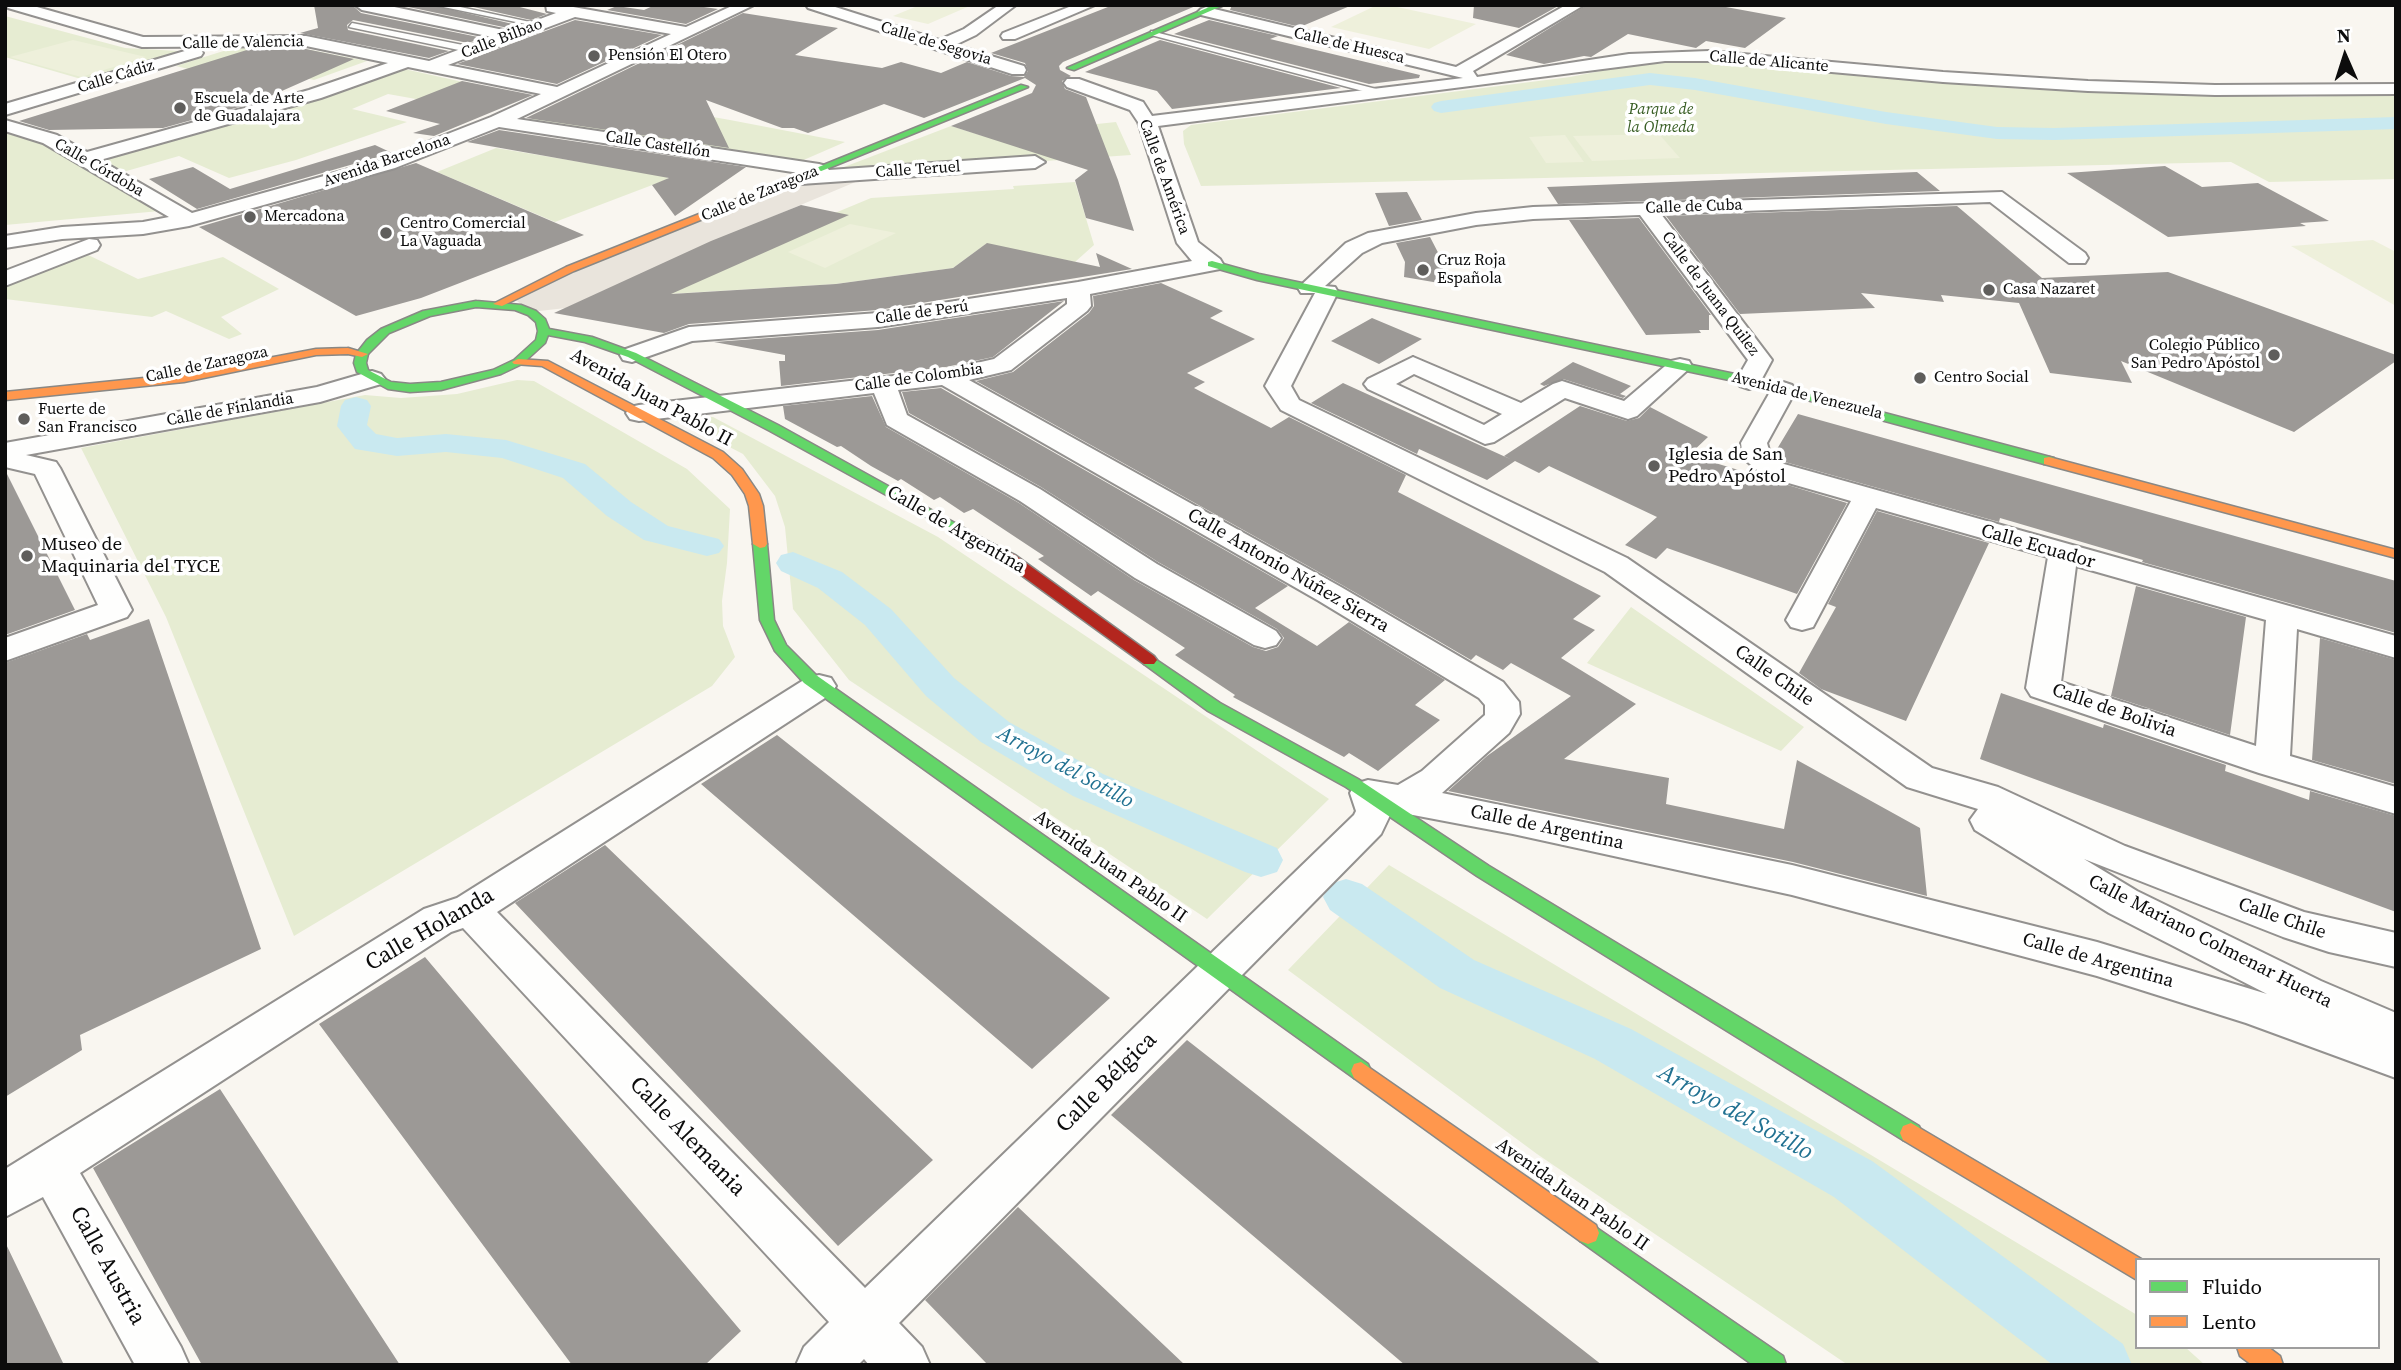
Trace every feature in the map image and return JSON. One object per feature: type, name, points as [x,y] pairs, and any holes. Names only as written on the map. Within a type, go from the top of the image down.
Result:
[{"type":"street","name":"Calle de Valencia","points":[[13,5],[142,43],[306,41],[558,92]]},
{"type":"street","points":[[362,5],[509,37]]},
{"type":"street","points":[[306,41],[410,5]]},
{"type":"street","points":[[536,5],[686,32]]},
{"type":"street","name":"Avenida Barcelona","points":[[5,242],[62,233],[143,228],[189,220],[388,164],[496,121],[747,5]]},
{"type":"street","name":"Calle de Segovia","points":[[813,5],[1018,70]]},
{"type":"street","points":[[1009,36],[1088,5]]},
{"type":"street","points":[[1459,72],[1577,5]]},
{"type":"street","points":[[941,45],[1017,8],[1058,17]]},
{"type":"street","points":[[1018,70],[1045,65],[1069,79],[1154,33],[1213,8]]},
{"type":"street","name":"Calle de Huesca","points":[[1213,8],[1493,80]]},
{"type":"street","name":"Calle Bilbao","points":[[430,66],[573,12]]},
{"type":"street","name":"Calle Cádiz","points":[[5,110],[227,43]]},
{"type":"street","name":"Calle de Alicante","points":[[1147,122],[1493,80],[1629,59],[1709,57],[2088,86],[2214,90],[2396,89]]},
{"type":"street","points":[[84,159],[315,94],[406,62]]},
{"type":"street","name":"Calle de Zaragoza","points":[[498,304],[570,269],[1031,88],[1010,79],[1011,74],[1018,70]]},
{"type":"street","name":"Calle de América","points":[[1069,79],[1137,106],[1147,122],[1150,154],[1188,243],[1198,255],[1212,264]]},
{"type":"street","points":[[5,93],[33,102]]},
{"type":"street","name":"Calle Castellón","points":[[496,121],[819,170]]},
{"type":"street","name":"Calle Córdoba","points":[[5,125],[50,139],[189,220]]},
{"type":"street","name":"Calle Teruel","points":[[800,178],[1035,162]]},
{"type":"street","name":"Calle de Cuba","points":[[1318,290],[1354,248],[1403,231],[1522,214],[1995,196],[2077,258]]},
{"type":"street","name":"Calle de Juana Quilez","points":[[1646,209],[1760,359],[1749,381]]},
{"type":"street","points":[[5,279],[89,245]]},
{"type":"street","name":"Calle de Perú","points":[[632,355],[689,334],[878,320],[1078,289],[1212,264]]},
{"type":"street","name":"Avenida de Venezuela","points":[[1212,264],[1318,290],[1749,381],[2396,554]]},
{"type":"street","name":"Calle de Colombia","points":[[639,413],[946,377],[1002,365],[1079,306],[1078,289]]},
{"type":"street","name":"Calle Chile","points":[[1318,290],[1278,386],[1290,405],[1616,565],[1920,778],[1985,797],[2112,856],[2285,922],[2329,936],[2396,950]]},
{"type":"street","points":[[498,304],[532,313],[541,321],[544,331],[534,350],[519,362],[467,382],[436,387],[399,387],[372,379],[363,372],[360,363],[362,354],[371,342],[385,331],[405,321],[452,307],[498,304]]},
{"type":"street","name":"Calle de Zaragoza","points":[[111,386],[197,366],[385,331]]},
{"type":"street","name":"Calle de Argentina","points":[[544,331],[588,339],[632,355],[774,428],[1010,558],[1214,707],[1387,795],[1792,880],[2097,959],[2250,1006],[2396,1059]]},
{"type":"street","name":"Calle de Zaragoza","points":[[5,396],[184,378],[316,352],[348,351],[362,354]]},
{"type":"street","name":"Avenida Juan Pablo II","points":[[519,362],[544,363],[639,413],[718,455],[746,482],[757,506],[766,620],[788,657],[819,686],[1774,1365]]},
{"type":"street","points":[[1521,413],[1413,364],[1377,384],[1485,436],[1562,389],[1628,411],[1681,366]]},
{"type":"street","name":"Calle Antonio Núñez Sierra","points":[[946,377],[1330,593],[1491,690],[1502,702],[1503,714],[1497,724],[1435,780],[1387,795]]},
{"type":"street","name":"Calle de Finlandia","points":[[7,451],[320,394],[372,379]]},
{"type":"street","points":[[883,384],[896,419],[1030,495],[1146,571],[1265,638]]},
{"type":"street","name":"Calle Ecuador","points":[[1783,390],[1754,443],[1757,457],[1774,470],[2396,647]]},
{"type":"street","points":[[774,428],[782,405],[810,393]]},
{"type":"street","points":[[5,650],[116,610],[46,468],[10,460],[7,451]]},
{"type":"street","points":[[1802,620],[1867,498]]},
{"type":"street","name":"Calle de Bolivia","points":[[2063,554],[2043,688],[2272,764]]},
{"type":"street","points":[[2282,614],[2272,764],[2396,801]]},
{"type":"street","name":"Calle Holanda","points":[[5,1195],[438,920],[470,910],[819,686]]},
{"type":"street","name":"Calle Mariano Colmenar Huerta","points":[[1920,778],[2123,902],[2306,994],[2396,1032]]},
{"type":"street","points":[[1387,795],[1483,871],[1712,1014],[2135,1268]]},
{"type":"street","name":"Calle Bélgica","points":[[821,1365],[1368,824],[1374,811],[1387,795]]},
{"type":"street","name":"Calle Alemania","points":[[470,910],[904,1365]]},
{"type":"street","name":"Calle Austria","points":[[51,1166],[163,1365]]},
{"type":"street","points":[[2251,1349],[2271,1365]]},
{"type":"lane","points":[[438,5],[540,24]]},
{"type":"lane","points":[[352,25],[472,50]]},
{"type":"lane","points":[[1154,33],[1381,93]]},
{"type":"green space","points":[[920,5],[972,5],[928,24],[893,16]]},
{"type":"green space","points":[[1377,5],[1476,24],[1429,49],[1331,27]]},
{"type":"green space","points":[[5,16],[125,48],[179,51],[88,81],[5,57]]},
{"type":"green space","points":[[73,40],[146,57],[81,77],[10,57]]},
{"type":"green space","points":[[286,45],[367,61],[314,80],[247,64],[212,75],[176,66],[236,47]]},
{"type":"green space","name":"Parque de la Olmeda","points":[[1723,62],[2007,88],[2132,94],[2304,97],[2396,94],[2396,179],[2269,182],[2231,162],[1201,186],[1184,144],[1183,131],[1191,125],[1570,77],[1626,66]]},
{"type":"green space","points":[[386,65],[522,95],[483,111],[388,94],[352,109],[407,122],[296,160],[229,178],[179,156],[116,174],[90,155],[309,93]]},
{"type":"green space","points":[[584,94],[845,142],[799,162],[530,120]]},
{"type":"green space","points":[[1116,122],[1131,155],[818,177],[951,126],[983,136]]},
{"type":"green space","points":[[5,128],[50,144],[160,211],[5,225]]},
{"type":"green space","points":[[1659,134],[1680,158],[1592,161],[1573,136]]},
{"type":"green space","points":[[1565,135],[1584,162],[1546,163],[1529,137]]},
{"type":"green space","points":[[496,148],[666,176],[668,179],[555,222],[437,172]]},
{"type":"green space","points":[[1075,182],[1094,245],[1075,262],[986,244],[953,268],[836,284],[635,296],[871,198],[1014,189],[1013,186]]},
{"type":"green space","points":[[850,224],[896,233],[825,268],[788,252]]},
{"type":"green space","points":[[2373,240],[2396,252],[2396,306],[2291,246]]},
{"type":"green space","points":[[82,252],[138,279],[223,257],[279,289],[221,317],[242,334],[229,339],[166,311],[152,317],[5,299],[5,285]]},
{"type":"green space","points":[[517,380],[534,381],[687,469],[730,509],[722,601],[723,626],[735,657],[712,686],[294,936],[166,617],[81,448],[365,395],[401,398],[457,394]]},
{"type":"green space","points":[[701,416],[713,417],[938,537],[1329,799],[1207,919],[849,680],[793,609],[785,527],[775,496],[743,454],[687,425],[687,420]]},
{"type":"green space","points":[[1631,607],[1804,727],[1781,751],[1587,663]]},
{"type":"green space","points":[[1389,865],[2135,1314],[2135,1349],[2187,1349],[2205,1365],[1848,1365],[1537,1154],[1288,970]]},
{"type":"shaded area","points":[[801,178],[865,178],[698,248],[566,308],[530,312],[511,296]]},
{"type":"building","points":[[314,5],[352,5],[361,13],[483,38],[468,43],[353,20],[347,25],[348,30],[449,51],[429,58],[300,33],[318,28]]},
{"type":"building","points":[[399,5],[432,5],[517,25],[508,28]]},
{"type":"building","points":[[465,5],[512,5],[547,14],[531,20]]},
{"type":"building","points":[[655,5],[690,5],[718,9],[686,24],[607,10],[617,6],[644,10]]},
{"type":"building","points":[[1113,5],[1198,5],[1059,66],[1060,70],[1071,76],[1062,81],[1065,89],[1086,97],[1118,180],[1134,231],[1086,218],[1075,180],[1088,170],[951,126],[1032,93],[1036,85],[1025,78],[924,118],[884,104],[808,133],[794,128],[782,128],[706,100],[729,148],[526,118],[743,13],[838,28],[795,55],[882,68],[901,62],[941,73],[967,62],[1011,76],[1024,77],[1028,71],[1025,63],[991,53]]},
{"type":"building","points":[[1232,5],[1350,6],[1300,27],[1230,10]]},
{"type":"building","points":[[1474,5],[1560,5],[1519,28],[1473,18]]},
{"type":"building","points":[[1587,5],[1715,5],[1786,18],[1745,48],[1706,41],[1696,48],[1628,34],[1591,57],[1544,64],[1506,55]]},
{"type":"building","points":[[575,20],[662,35],[557,84],[457,64]]},
{"type":"building","points":[[1209,20],[1278,36],[1270,39],[1420,75],[1419,78],[1369,84],[1174,34]]},
{"type":"building","points":[[1160,40],[1341,88],[1172,109],[1157,91],[1085,72]]},
{"type":"building","points":[[250,49],[306,49],[354,59],[257,102],[163,128],[49,130],[19,121]]},
{"type":"building","points":[[462,81],[533,95],[434,136],[413,133],[440,124],[386,111]]},
{"type":"building","points":[[499,130],[746,167],[675,216],[652,185],[669,178],[467,142]]},
{"type":"building","points":[[375,145],[392,153],[197,209],[149,179],[193,167],[230,189]]},
{"type":"building","name":"Centro Comercial La Vaguada","points":[[416,163],[584,235],[421,298],[356,316],[199,227]]},
{"type":"building","points":[[2165,166],[2202,187],[2258,183],[2329,221],[2300,223],[2306,226],[2168,237],[2067,173]]},
{"type":"building","points":[[1917,172],[1940,191],[1558,204],[1547,187]]},
{"type":"building","points":[[1407,192],[1422,220],[1389,226],[1375,193]]},
{"type":"building","points":[[801,205],[849,215],[671,294],[836,284],[953,268],[987,243],[1100,267],[1096,253],[1132,269],[878,310],[689,324],[664,333],[554,313],[711,241]]},
{"type":"building","points":[[1957,206],[2042,278],[2168,272],[2396,355],[2396,361],[2294,432],[2121,361],[2132,383],[2050,373],[2019,303],[1941,295],[1944,302],[1861,293],[1875,308],[1740,314],[1666,216]]},
{"type":"building","points":[[1639,218],[1711,315],[1709,330],[1699,330],[1701,333],[1646,335],[1569,220]]},
{"type":"building","name":"Cruz Roja Española","points":[[1430,237],[1444,264],[1439,283],[1404,277],[1405,262],[1396,243]]},
{"type":"building","points":[[1161,283],[1223,311],[1210,318],[1255,339],[1187,373],[1205,382],[1194,388],[1271,428],[1289,417],[1406,475],[1398,492],[1601,596],[1573,619],[1595,630],[1561,658],[1636,704],[1564,759],[1669,778],[1666,804],[1784,829],[1797,760],[1920,828],[1927,896],[1793,862],[1448,791],[1487,756],[1571,696],[1511,663],[1503,670],[1476,655],[1471,660],[976,381],[1013,372],[1089,313],[1094,306],[1093,296]]},
{"type":"building","points":[[1064,301],[993,357],[946,367],[781,386],[779,361],[785,361],[785,355],[714,342],[878,330]]},
{"type":"building","points":[[1372,318],[1422,339],[1379,364],[1331,341]]},
{"type":"building","points":[[1573,362],[1631,386],[1620,394],[1626,396],[1623,398],[1563,379],[1544,386],[1540,384]]},
{"type":"building","points":[[1343,383],[1510,459],[1504,456],[1580,406],[1627,421],[1639,418],[1650,407],[1708,437],[1689,455],[1847,503],[1797,594],[1667,548],[1656,559],[1625,545],[1657,517],[1549,466],[1539,473],[1515,461],[1487,480],[1419,449],[1417,454],[1311,403]]},
{"type":"building","points":[[941,388],[1288,586],[1255,608],[1317,646],[1349,622],[1445,680],[1415,705],[1440,720],[1378,771],[1349,753],[1344,757],[1233,697],[1235,695],[1175,655],[1185,648],[1098,591],[1091,596],[1038,559],[1044,556],[973,509],[964,513],[940,497],[934,500],[901,479],[898,481],[871,466],[841,446],[837,447],[785,419],[783,406],[872,396],[886,427],[1019,503],[1134,580],[1253,647],[1266,651],[1278,647],[1284,638],[1277,629],[1158,562],[1041,487],[909,413],[902,392]]},
{"type":"building","points":[[1798,414],[2396,581],[2396,633],[2142,562],[2143,560],[2000,518],[1999,522],[1785,462],[1774,454]]},
{"type":"building","name":"Museo de Maquinaria del TYCE","points":[[5,470],[75,610],[5,635]]},
{"type":"building","points":[[1877,511],[1989,543],[1906,721],[1821,689],[1799,673],[1836,607],[1828,604]]},
{"type":"building","points":[[2136,586],[2246,617],[2230,735],[2111,696]]},
{"type":"building","points":[[149,619],[261,949],[80,1035],[82,1050],[5,1097],[5,663],[87,634],[90,640]]},
{"type":"building","points":[[2320,638],[2396,660],[2396,784],[2312,760]]},
{"type":"building","points":[[2001,693],[2103,728],[2104,724],[2226,765],[2225,771],[2309,800],[2310,791],[2396,816],[2396,912],[1980,759]]},
{"type":"building","points":[[777,735],[1110,998],[1032,1069],[701,784]]},
{"type":"building","points":[[605,845],[933,1160],[838,1246],[515,903]]},
{"type":"building","points":[[425,957],[741,1331],[705,1365],[572,1365],[319,1024]]},
{"type":"building","points":[[1187,1040],[1602,1365],[1405,1365],[1111,1115]]},
{"type":"building","points":[[220,1089],[400,1365],[202,1365],[93,1168]]},
{"type":"building","points":[[1018,1207],[1185,1365],[988,1365],[925,1300]]},
{"type":"building","points":[[5,1242],[64,1365],[5,1365]]},
{"type":"waterway","points":[[1441,107],[1650,79],[1695,84],[1886,118],[1997,133],[2054,134],[2396,123]]},
{"type":"waterway","name":"Arroyo del Sotillo","points":[[356,406],[352,426],[366,442],[397,447],[446,443],[506,449],[574,471],[619,509],[656,533],[707,546]]},
{"type":"waterway","name":"Arroyo del Sotillo","points":[[793,563],[830,580],[878,617],[940,687],[995,732],[1088,785],[1261,860]]},
{"type":"waterway","name":"Arroyo del Sotillo","points":[[1346,897],[1457,974],[1613,1044],[1853,1179],[2102,1365]]},
{"type":"traffic: fast","points":[[1071,68],[1221,5]]},
{"type":"traffic: fast","points":[[747,198],[1024,87]]},
{"type":"traffic: fast","points":[[1212,264],[1257,277],[1749,381],[2049,461]]},
{"type":"traffic: fast","points":[[476,304],[517,307],[532,313],[541,321],[544,331],[541,341],[518,362],[497,372],[441,386],[410,388],[388,385],[363,372],[360,363],[362,354],[371,342],[385,331],[427,313],[476,304]]},
{"type":"traffic: fast","points":[[544,331],[588,339],[632,355],[774,428],[993,548]]},
{"type":"traffic: fast","points":[[760,544],[767,620],[780,647],[810,679],[1361,1071]]},
{"type":"traffic: fast","points":[[1149,660],[1214,707],[1352,783],[1483,871],[1911,1133]]},
{"type":"traffic: fast","points":[[1588,1233],[1774,1365]]},
{"type":"traffic: slow","points":[[498,304],[570,269],[747,198]]},
{"type":"traffic: slow","points":[[5,396],[184,378],[316,352],[348,351],[362,354]]},
{"type":"traffic: slow","points":[[518,362],[544,363],[718,455],[737,472],[752,494],[760,544]]},
{"type":"traffic: slow","points":[[2049,461],[2396,554]]},
{"type":"traffic: slow","points":[[1361,1071],[1588,1233]]},
{"type":"traffic: slow","points":[[1911,1133],[2135,1268]]},
{"type":"traffic: slow","points":[[2251,1349],[2271,1365]]},
{"type":"traffic: jam","points":[[993,548],[1149,660]]},
{"type":"place","name":"Pensión El Otero","points":[[594,56]]},
{"type":"place","name":"Escuela de Arte de Guadalajara","points":[[180,108]]},
{"type":"place","name":"Mercadona","points":[[250,217]]},
{"type":"place","name":"Centro Comercial La Vaguada","points":[[386,233]]},
{"type":"place","name":"Cruz Roja Española","points":[[1423,270]]},
{"type":"place","name":"Casa Nazaret","points":[[1989,290]]},
{"type":"place","name":"Colegio Público San Pedro Apóstol","points":[[2274,355]]},
{"type":"place","name":"Centro Social","points":[[1920,378]]},
{"type":"place","name":"Fuerte de San Francisco","points":[[24,419]]},
{"type":"place","name":"Iglesia de San Pedro Apóstol","points":[[1654,466]]},
{"type":"place","name":"Museo de Maquinaria del TYCE","points":[[27,556]]}]
